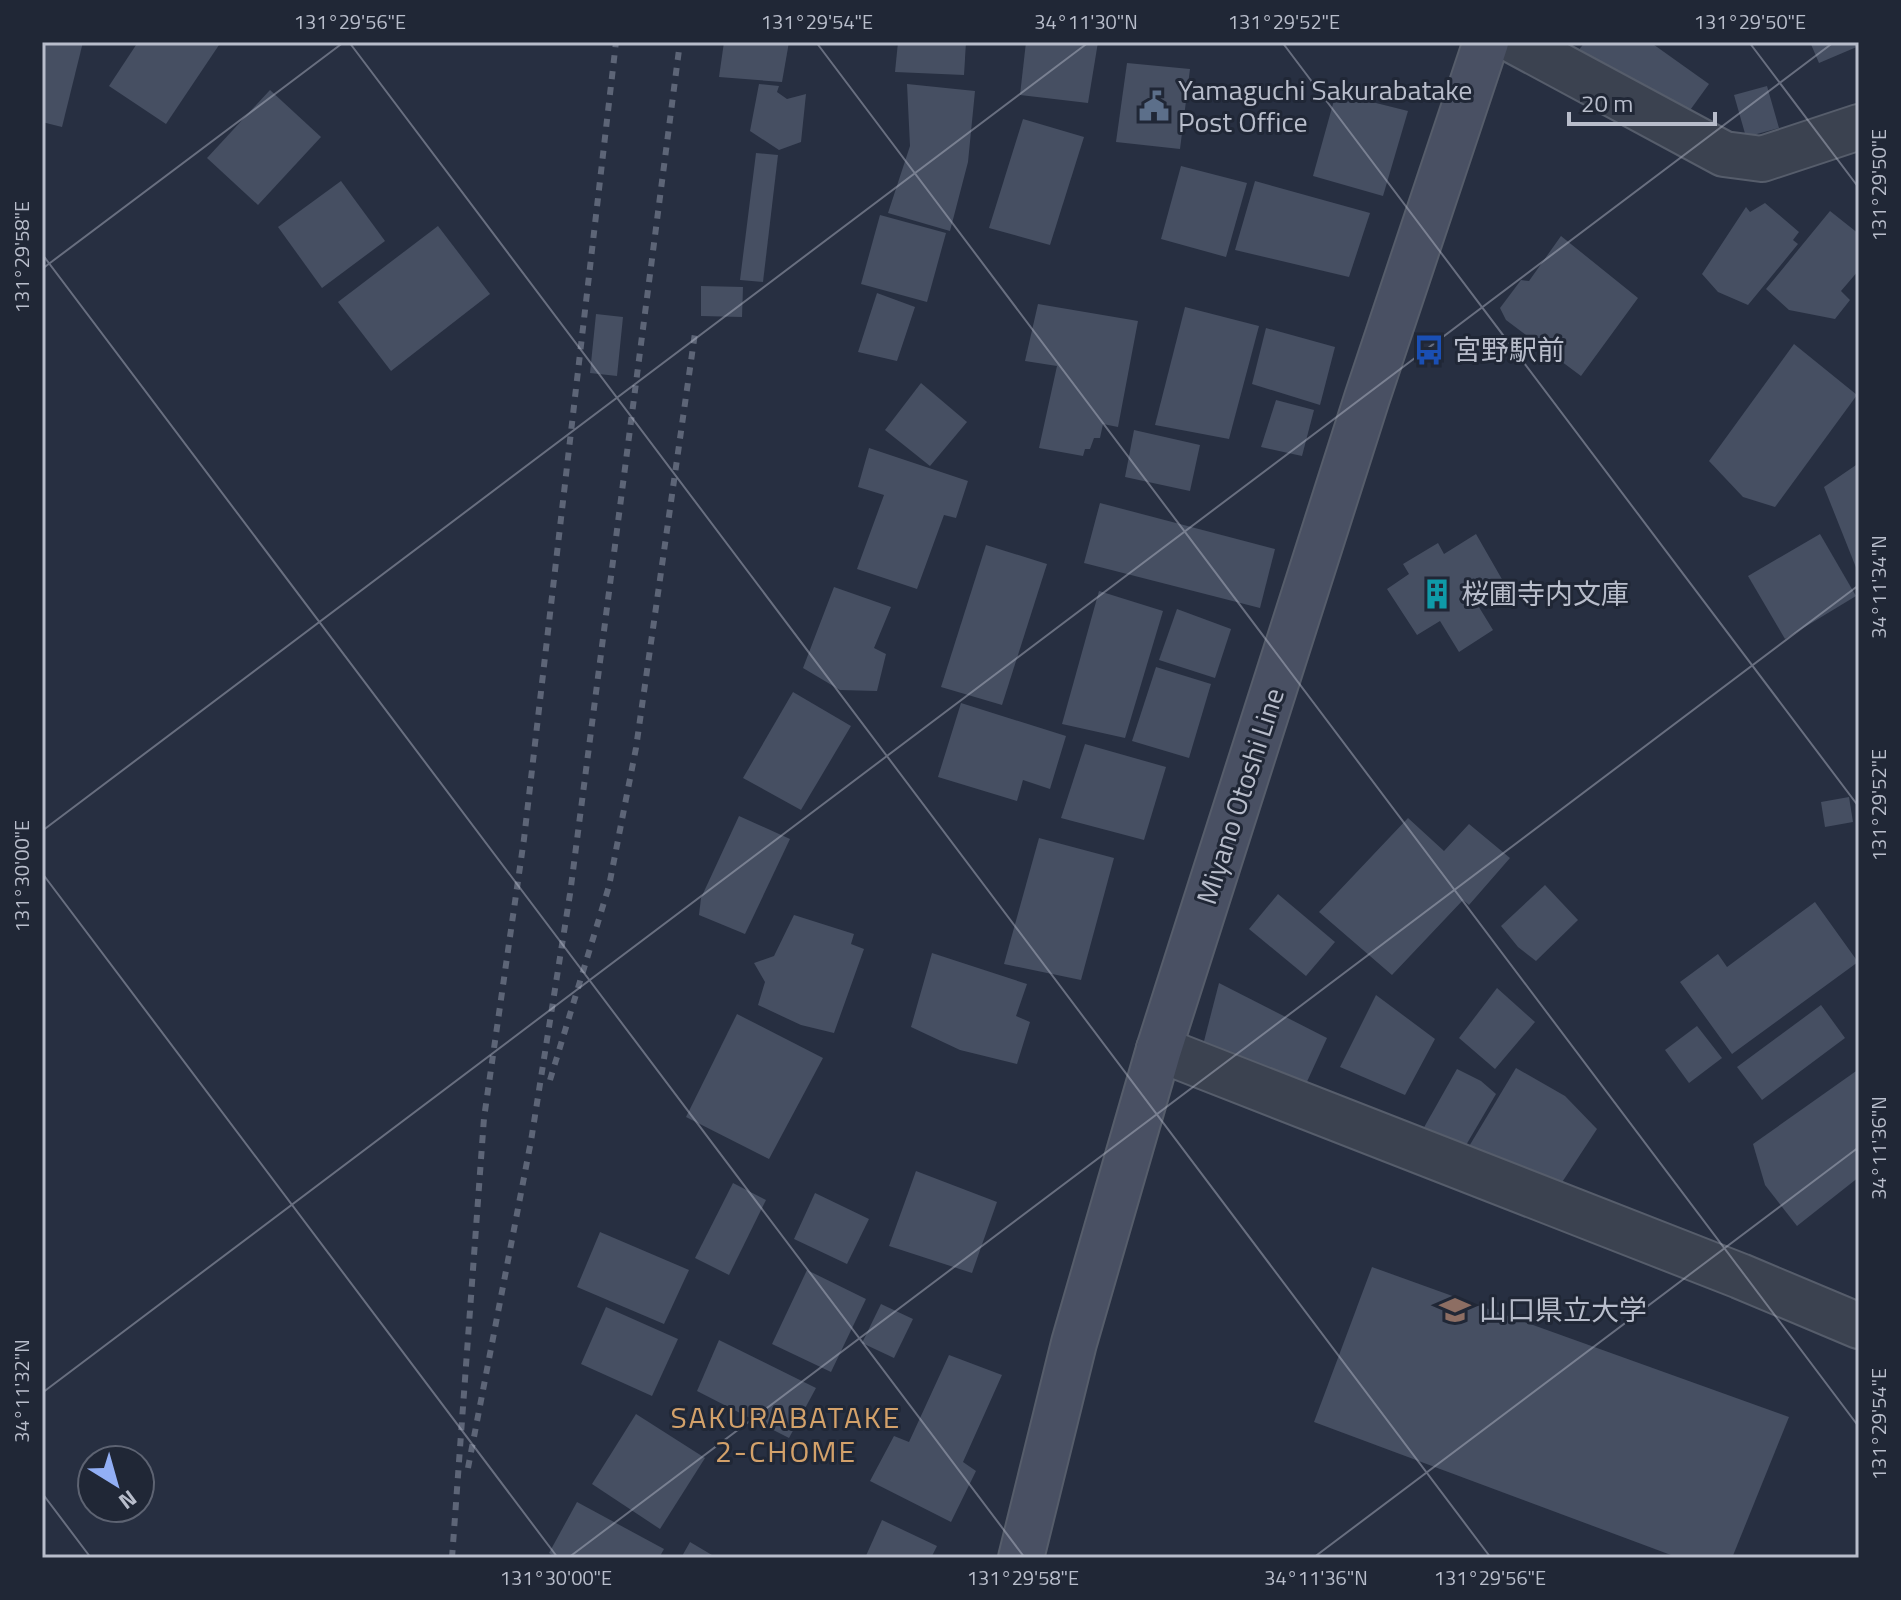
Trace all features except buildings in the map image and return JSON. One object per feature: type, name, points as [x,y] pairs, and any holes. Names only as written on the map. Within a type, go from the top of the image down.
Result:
[{"type":"main road","name":"Miyano Otoshi Line","points":[[1021,1558],[1074,1343],[1159,1049],[1357,428],[1486,42]]},
{"type":"street","points":[[1516,42],[1724,154],[1762,159],[1859,127]]},
{"type":"street","points":[[1159,1049],[1725,1270],[1859,1326]]},
{"type":"railway","points":[[452,1558],[484,1118],[524,839],[616,42]]},
{"type":"railway","points":[[468,1468],[531,1141],[570,894],[680,42]]},
{"type":"railway","points":[[550,1080],[609,886],[636,748],[695,333]]},
{"type":"place","name":"Yamaguchi Sakurabatake Post Office","points":[[1154,106]]},
{"type":"place","name":"宮野駅前","points":[[1429,350]]},
{"type":"place","name":"桜圃寺内文庫","points":[[1437,594]]},
{"type":"place","name":"山口県立大学","points":[[1455,1310]]},
{"type":"district","name":"SAKURABATAKE 2-CHOME","points":[[786,1435]]}]
